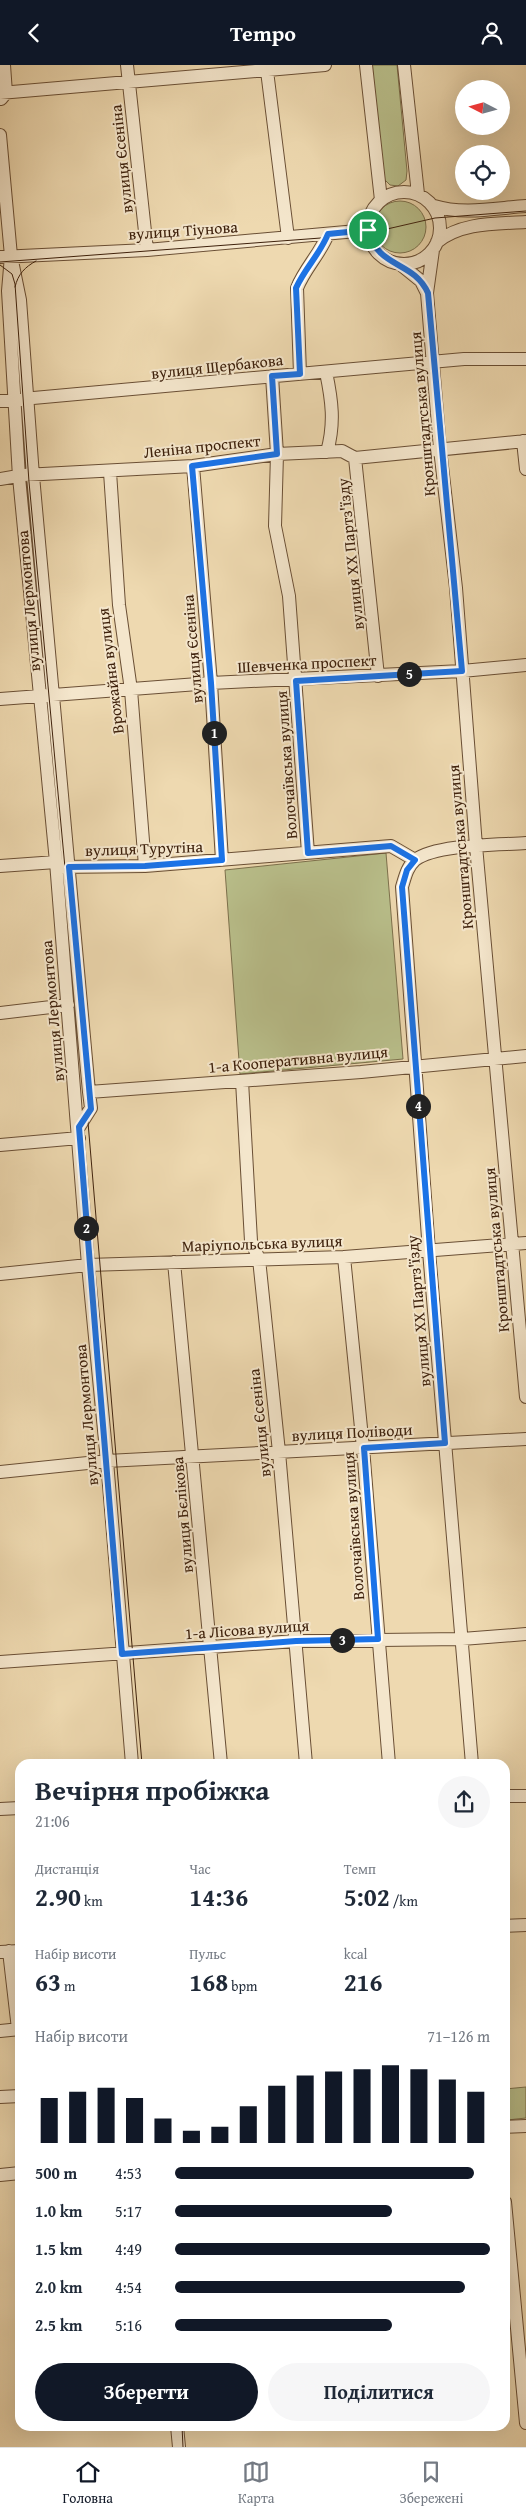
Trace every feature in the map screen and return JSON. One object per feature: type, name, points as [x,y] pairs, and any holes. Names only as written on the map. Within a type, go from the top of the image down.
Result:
[{"type":"street","points":[[4,65],[2,96],[262,68],[325,65]]},
{"type":"street","name":"вулиця Єсеніна","points":[[127,65],[147,250]]},
{"type":"street","points":[[366,65],[381,200]]},
{"type":"street","points":[[404,65],[418,194]]},
{"type":"street","points":[[262,68],[288,238]]},
{"type":"street","name":"вулиця Лермонтова","points":[[0,135],[20,477],[56,862],[79,1132],[88,1265],[107,1461],[132,1759]]},
{"type":"street","points":[[428,293],[420,281],[400,264],[390,261],[375,249],[368,230],[372,211],[381,200],[395,192],[405,191],[418,194],[434,206],[446,210],[526,206]]},
{"type":"street","points":[[434,206],[440,224],[435,246]]},
{"type":"street","points":[[400,264],[419,261],[448,233],[459,229],[526,222]]},
{"type":"street","name":"вулиця Тіунова","points":[[6,257],[147,250],[368,230]]},
{"type":"street","points":[[300,374],[296,288],[302,275],[323,246],[328,234]]},
{"type":"street","name":"Кронштадтська вулиця","points":[[435,246],[428,293],[433,363],[440,449],[456,588],[476,846],[526,1397]]},
{"type":"street","name":"вулиця Лермонтова","points":[[6,257],[20,300],[33,476],[89,1092]]},
{"type":"street","name":"вулиця Щербакова","points":[[0,401],[195,385],[272,376],[464,359],[526,359]]},
{"type":"street","points":[[326,372],[333,405],[333,431],[327,452]]},
{"type":"street","name":"Волочаївська вулиця","points":[[272,376],[277,454],[275,525],[289,596],[308,853]]},
{"type":"street","points":[[525,441],[526,469]]},
{"type":"street","name":"Леніна проспект","points":[[0,479],[192,466],[277,454],[342,451],[355,458],[525,441]]},
{"type":"street","name":"вулиця XX Партз'їзду","points":[[355,458],[378,675]]},
{"type":"street","name":"вулиця Єсеніна","points":[[192,466],[211,683],[222,860]]},
{"type":"street","name":"Врожайна вулиця","points":[[110,472],[119,605],[131,691],[145,866]]},
{"type":"street","name":"Шевченка проспект","points":[[0,699],[131,691],[211,683],[296,681],[462,671],[526,665]]},
{"type":"street","points":[[415,860],[428,853],[476,846],[526,843]]},
{"type":"street","name":"вулиця Турутіна","points":[[0,866],[56,862],[61,867],[145,866],[391,846],[415,860]]},
{"type":"street","name":"вулиця XX Партз'їзду","points":[[415,860],[407,870],[402,887],[414,1065],[472,1759]]},
{"type":"street","points":[[0,1013],[68,1005]]},
{"type":"street","name":"1-а Кооперативна вулиця","points":[[89,1092],[361,1072],[414,1065],[526,1055]]},
{"type":"street","name":"вулиця Єсеніна","points":[[242,1081],[251,1241],[259,1259],[279,1452],[306,1759]]},
{"type":"street","points":[[0,1145],[79,1132],[91,1109],[89,1092]]},
{"type":"street","name":"Маріупольська вулиця","points":[[0,1274],[88,1265],[344,1257],[526,1243]]},
{"type":"street","name":"Волочаївська вулиця","points":[[344,1257],[364,1448],[389,1759]]},
{"type":"street","name":"вулиця Бєлікова","points":[[174,1262],[221,1759]]},
{"type":"street","name":"вулиця Поліводи","points":[[0,1471],[107,1461],[526,1439]]},
{"type":"street","name":"1-а Лісова вулиця","points":[[0,1662],[296,1641],[462,1639],[526,1634]]},
{"type":"street","points":[[510,1796],[526,1796]]},
{"type":"street","points":[[0,1809],[15,1808]]},
{"type":"street","points":[[510,1926],[526,1925]]},
{"type":"street","points":[[0,2043],[11,2030],[10,1951]]},
{"type":"street","points":[[0,2084],[3,2093],[9,2096]]},
{"type":"street","points":[[510,2127],[526,2125]]},
{"type":"street","points":[[0,2175],[15,2174]]},
{"type":"street","points":[[510,2255],[526,2423]]},
{"type":"street","points":[[177,2431],[179,2447]]},
{"type":"green space","points":[[372,65],[397,65],[407,171],[406,180],[398,186],[390,185],[384,179]]},
{"type":"green space","points":[[400,201],[410,203],[418,209],[424,217],[426,227],[424,237],[418,245],[410,251],[400,253],[390,251],[382,245],[376,237],[374,227],[376,217],[382,209],[390,203]]},
{"type":"green space","points":[[386,853],[403,1059],[240,1074],[225,870]]},
{"type":"green space","points":[[526,2087],[526,2118],[510,2120],[510,2089]]},
{"type":"tram line","points":[[0,262],[361,235],[435,218],[526,211]]},
{"type":"tram line","points":[[15,287],[22,271],[36,261]]},
{"type":"tram line","points":[[0,265],[12,274],[15,284],[29,482],[81,1039],[142,1759]]},
{"type":"tram line","points":[[182,2431],[183,2447]]},
{"type":"route","points":[[368,230],[370,241],[375,249],[382,256],[400,264],[416,277],[428,293],[440,449],[456,588],[462,671],[296,681],[308,853],[391,846],[415,860],[407,870],[402,887],[414,1065],[445,1443],[364,1448],[378,1639],[296,1641],[122,1654],[107,1461],[88,1265],[79,1127],[91,1109],[69,867],[145,866],[222,860],[211,683],[192,466],[277,454],[272,376],[300,374],[296,288],[302,275],[323,246],[328,234],[368,230]]}]
